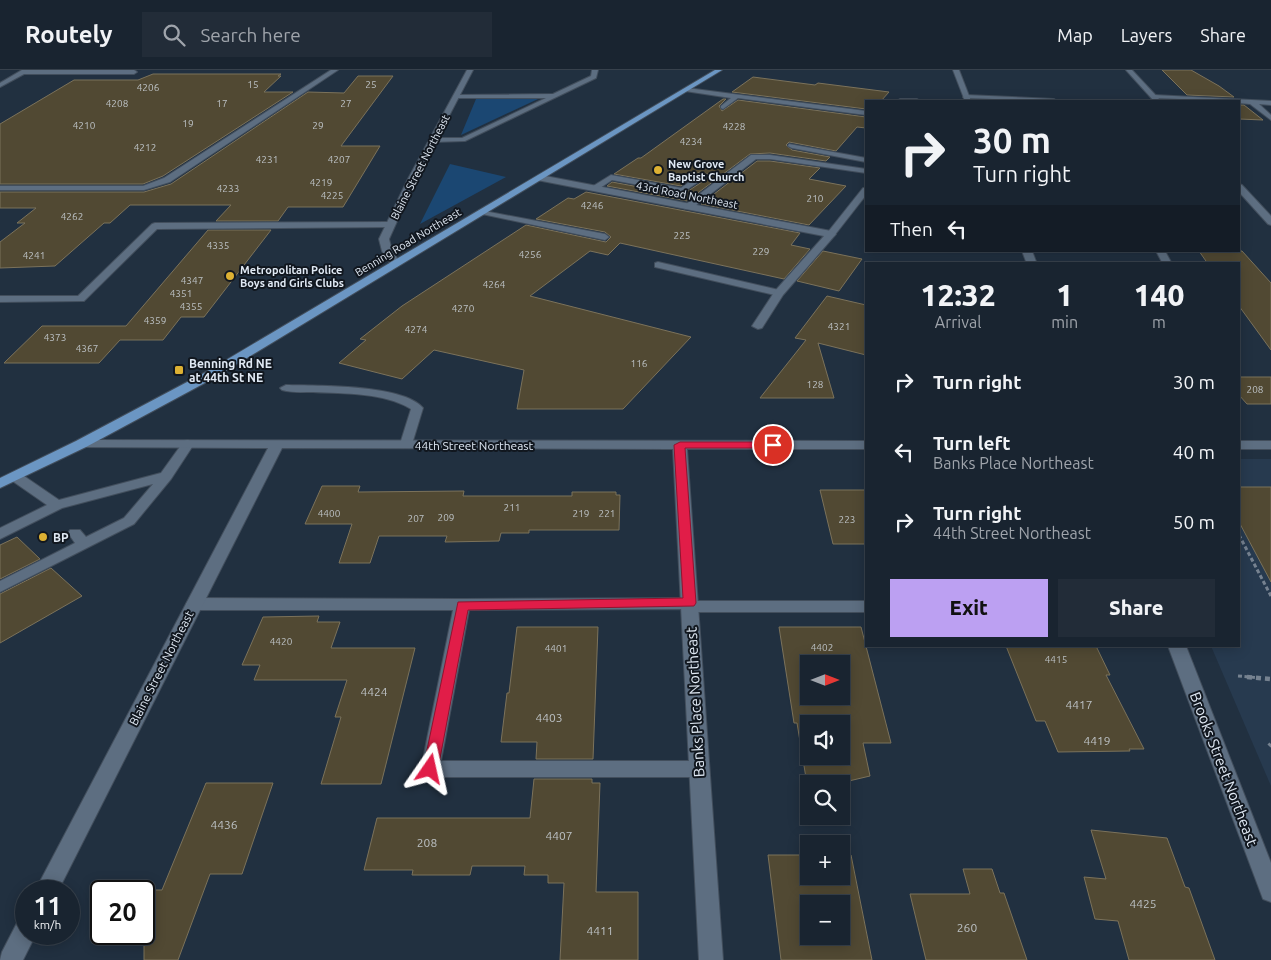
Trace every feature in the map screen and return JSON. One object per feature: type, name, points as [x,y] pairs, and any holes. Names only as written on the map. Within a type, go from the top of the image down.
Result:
[{"type":"main road","name":"Benning Road Northeast","points":[[0,484],[81,444],[210,375],[719,70]]},
{"type":"street","name":"Blaine Street Northeast","points":[[396,264],[387,251],[384,239],[470,70]]},
{"type":"street","points":[[956,70],[967,99]]},
{"type":"street","points":[[1130,70],[1156,99]]},
{"type":"street","name":"43rd Road Northeast","points":[[540,178],[831,234]]},
{"type":"street","points":[[1240,188],[1271,222]]},
{"type":"street","points":[[758,326],[779,293],[831,234]]},
{"type":"street","name":"44th Street Northeast","points":[[81,444],[865,445]]},
{"type":"street","name":"Blaine Street Northeast","points":[[52,880],[277,444]]},
{"type":"street","name":"Banks Place Northeast","points":[[680,445],[711,960]]},
{"type":"street","points":[[1240,445],[1271,445]]},
{"type":"street","name":"Brooks Street Northeast","points":[[1177,647],[1271,891]]},
{"type":"street","points":[[10,960],[18,945]]},
{"type":"lane","points":[[0,188],[144,188],[167,180],[335,70]]},
{"type":"lane","points":[[433,140],[463,140],[594,77],[595,70]]},
{"type":"lane","points":[[0,85],[25,71],[134,72]]},
{"type":"lane","points":[[687,90],[865,113]]},
{"type":"lane","points":[[456,96],[555,96]]},
{"type":"lane","points":[[723,107],[737,96]]},
{"type":"lane","points":[[967,99],[1010,100]]},
{"type":"lane","points":[[1156,99],[1188,100]]},
{"type":"lane","points":[[1240,102],[1271,103]]},
{"type":"lane","points":[[1252,102],[1271,118]]},
{"type":"lane","points":[[792,146],[865,160]]},
{"type":"lane","points":[[688,207],[754,157],[770,157],[865,171]]},
{"type":"lane","points":[[594,188],[611,177],[682,191],[703,176]]},
{"type":"lane","points":[[831,234],[865,191]]},
{"type":"lane","points":[[482,212],[605,237]]},
{"type":"lane","points":[[0,299],[81,299],[155,226],[391,225]]},
{"type":"lane","points":[[658,266],[779,293]]},
{"type":"lane","points":[[286,388],[382,394],[410,402],[417,408],[406,444]]},
{"type":"lane","points":[[0,588],[35,562],[79,538],[129,520],[166,476],[188,444]]},
{"type":"lane","points":[[4,536],[53,511],[166,476]]},
{"type":"lane","points":[[16,477],[53,511]]},
{"type":"lane","points":[[194,604],[865,607]]},
{"type":"lane","points":[[462,605],[430,769],[699,769]]},
{"type":"path","points":[[1240,537],[1271,596]]},
{"type":"path","points":[[1238,676],[1271,679]]},
{"type":"shaded area","points":[[476,99],[538,99],[461,135]]},
{"type":"shaded area","points":[[450,164],[506,177],[420,224]]},
{"type":"shaded area","points":[[1240,459],[1271,459],[1271,786],[1211,647],[1240,647]]},
{"type":"building","points":[[1162,70],[1191,70],[1234,97],[1187,95]]},
{"type":"building","points":[[153,74],[281,74],[264,92],[293,92],[163,176],[143,184],[0,184],[0,124],[74,80],[138,80]]},
{"type":"building","points":[[358,76],[393,76],[341,146],[380,146],[343,207],[288,207],[278,221],[216,221],[231,205],[130,205],[110,223],[104,223],[55,266],[0,268],[0,242],[25,223],[17,223],[36,208],[0,208],[0,192],[144,192],[171,184],[308,92],[344,93]]},
{"type":"building","points":[[753,77],[889,92],[882,100],[865,100],[865,109],[732,92]]},
{"type":"building","points":[[723,99],[726,99],[719,106],[722,111],[738,100],[865,117],[865,128],[857,127],[836,151],[789,142],[786,145],[792,150],[830,157],[826,161],[770,153],[750,154],[687,201],[607,186],[612,182],[682,195],[708,178],[708,174],[699,172],[681,186],[614,174],[638,158],[641,158]]},
{"type":"building","points":[[1240,105],[1244,105],[1263,120],[1240,119]]},
{"type":"building","points":[[757,161],[820,168],[809,179],[846,186],[809,225],[701,204]]},
{"type":"building","points":[[586,192],[800,233],[791,245],[810,249],[784,279],[620,243],[608,255],[590,251],[530,296],[691,337],[623,409],[517,409],[524,370],[434,350],[402,379],[339,363],[366,340],[360,339],[402,306],[526,225],[606,242],[611,237],[605,232],[536,219],[568,198],[574,199]]},
{"type":"building","points":[[208,230],[271,230],[204,317],[181,317],[163,340],[120,340],[99,363],[4,363],[42,326],[126,326]]},
{"type":"building","points":[[823,251],[862,259],[839,291],[797,281]]},
{"type":"building","points":[[1242,251],[1271,283],[1271,350],[1240,307],[1240,262],[1207,262],[1200,252]]},
{"type":"building","points":[[827,296],[865,305],[865,355],[818,343],[834,398],[760,398],[806,340],[795,338]]},
{"type":"building","points":[[1240,377],[1271,377],[1271,404],[1247,404],[1240,396]]},
{"type":"building","points":[[322,486],[360,486],[358,492],[464,491],[463,496],[572,496],[572,492],[616,492],[616,495],[620,495],[619,530],[529,530],[529,533],[501,533],[499,541],[445,542],[447,536],[379,536],[370,563],[339,563],[352,524],[305,524]]},
{"type":"building","points":[[1240,487],[1271,487],[1271,582],[1240,524]]},
{"type":"building","points":[[820,490],[865,490],[865,544],[833,544]]},
{"type":"building","points":[[17,537],[40,559],[0,579],[0,545]]},
{"type":"building","points":[[51,568],[82,596],[0,643],[0,594]]},
{"type":"building","points":[[319,616],[317,622],[340,622],[331,648],[415,648],[381,784],[321,784],[341,717],[335,717],[347,680],[254,680],[260,665],[242,665],[263,617]]},
{"type":"building","points":[[517,627],[598,627],[593,759],[536,759],[537,742],[501,742]]},
{"type":"building","points":[[779,627],[861,627],[891,743],[863,743],[870,776],[850,781],[850,775],[806,775],[804,765],[850,765],[850,715],[800,715],[800,741],[797,723],[794,723]]},
{"type":"building","points":[[1006,647],[1096,647],[1110,675],[1106,675],[1144,749],[1129,749],[1130,751],[1058,752],[1045,721],[1036,721]]},
{"type":"building","points":[[534,779],[592,779],[592,783],[600,783],[596,892],[638,892],[638,960],[560,960],[564,883],[548,883],[548,875],[524,875],[525,866],[472,866],[470,875],[412,875],[413,870],[364,870],[377,818],[530,818]]},
{"type":"building","points":[[206,783],[273,783],[242,874],[210,874],[178,960],[144,960],[144,945],[155,945],[155,890],[162,890]]},
{"type":"building","points":[[1091,830],[1167,838],[1185,887],[1189,888],[1215,960],[1129,960],[1118,921],[1095,919],[1084,877],[1106,879]]},
{"type":"building","points":[[768,855],[800,855],[800,885],[850,885],[851,855],[872,960],[781,960]]},
{"type":"building","points":[[963,869],[992,869],[1000,893],[1004,893],[1027,960],[926,960],[910,894],[970,894]]},
{"type":"place","name":"New Grove Baptist Church","points":[[658,170]]},
{"type":"place","name":"Metropolitan Police Boys and Girls Clubs","points":[[230,276]]},
{"type":"place","name":"Benning Rd NE at 44th St NE","points":[[179,370]]},
{"type":"place","name":"BP","points":[[43,537]]},
{"type":"route","points":[[430,769],[462,605],[690,603],[680,445],[773,445]]}]
